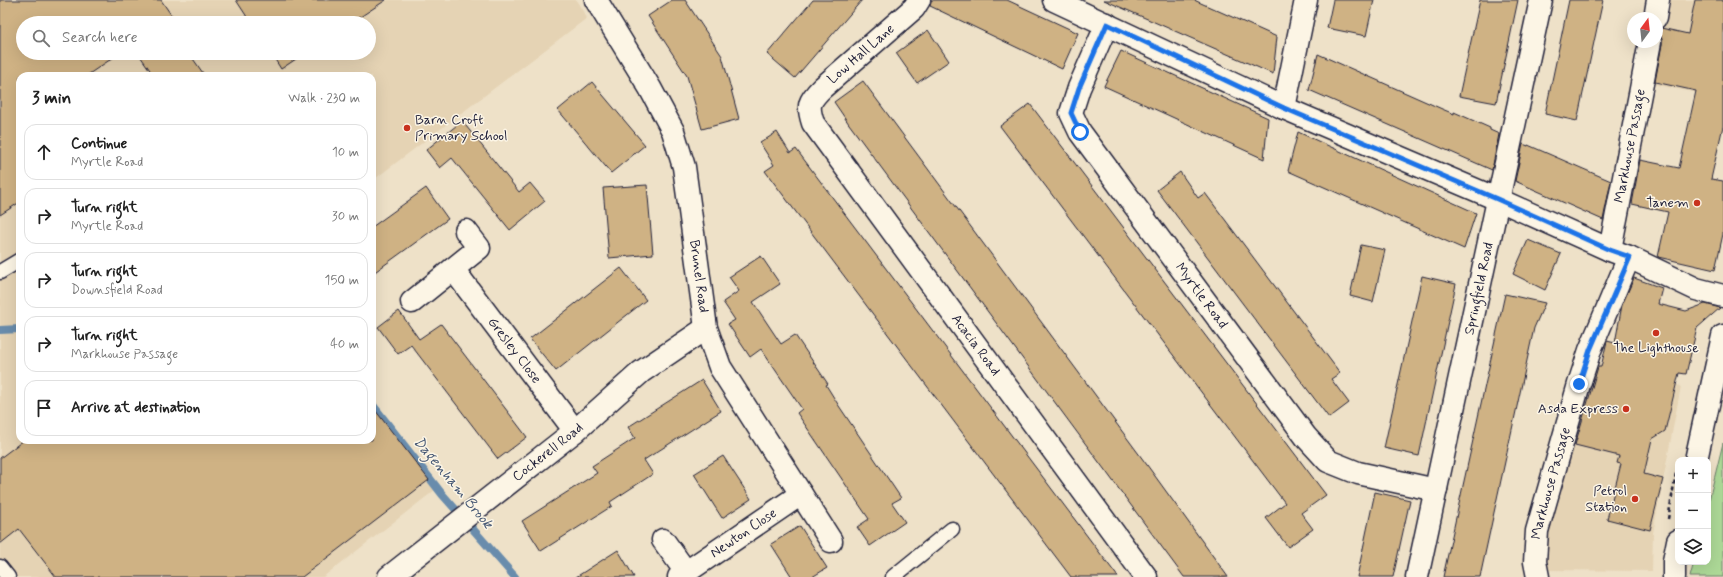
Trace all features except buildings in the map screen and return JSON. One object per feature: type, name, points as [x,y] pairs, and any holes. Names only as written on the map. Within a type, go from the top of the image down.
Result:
[{"type":"street","name":"Brunel Road","points":[[596,0],[650,88],[673,131],[684,167],[706,328],[720,367],[831,541]]},
{"type":"street","name":"Low Hall Lane","points":[[809,111],[811,100],[822,88],[914,8],[919,0]]},
{"type":"street","points":[[1054,0],[1284,108],[1497,199],[1696,289],[1723,296]]},
{"type":"street","points":[[1284,108],[1306,0]]},
{"type":"street","name":"Springfield Road","points":[[1417,577],[1497,199],[1541,0]]},
{"type":"street","points":[[1656,12],[1658,0]]},
{"type":"street","name":"Myrtle Road","points":[[1107,24],[1079,88],[1071,113],[1080,132],[1306,438],[1328,461],[1358,473],[1436,490]]},
{"type":"street","name":"Markhouse Passage","points":[[1538,577],[1535,562],[1537,531],[1579,384],[1620,254],[1649,48]]},
{"type":"street","name":"Acacia Road","points":[[809,111],[813,123],[1146,577]]},
{"type":"street","points":[[412,302],[479,248],[466,231]]},
{"type":"street","name":"Gresley Close","points":[[453,269],[575,431]]},
{"type":"street","name":"Cockerell Road","points":[[389,577],[575,431],[640,372],[706,328]]},
{"type":"street","points":[[1697,457],[1723,336]]},
{"type":"street","name":"Newton Close","points":[[663,540],[682,575],[800,494]]},
{"type":"street","points":[[1674,577],[1675,556]]},
{"type":"lane","points":[[0,272],[16,262]]},
{"type":"lane","points":[[893,577],[952,528]]},
{"type":"lane","points":[[0,567],[8,577]]},
{"type":"shaded area","points":[[0,0],[576,0],[587,18],[376,178],[376,72],[16,72],[16,444],[376,444],[376,415],[435,490],[323,577],[0,577]]},
{"type":"shaded area","points":[[1662,0],[1723,0],[1723,98],[1646,83],[1655,48],[1663,48],[1663,12],[1660,12]]},
{"type":"shaded area","points":[[1593,361],[1681,386],[1653,533],[1652,571],[1541,570],[1542,531]]},
{"type":"green space","points":[[1723,443],[1723,577],[1690,577],[1693,565],[1711,565],[1711,492]]},
{"type":"waterway","name":"Dagenham Brook","points":[[0,330],[16,329]]},
{"type":"waterway","name":"Dagenham Brook","points":[[376,409],[442,494],[515,577]]},
{"type":"place","name":"Barn Croft Primary School","points":[[407,128]]},
{"type":"place","name":"Tanem","points":[[1697,203]]},
{"type":"place","name":"The Lighthouse","points":[[1656,333]]},
{"type":"place","name":"Asda Express","points":[[1626,409]]},
{"type":"place","name":"Petrol Station","points":[[1635,499]]},
{"type":"route","points":[[1080,132],[1071,113],[1079,88],[1107,24],[1284,108],[1497,199],[1610,250],[1630,257],[1590,350],[1579,384]]}]
